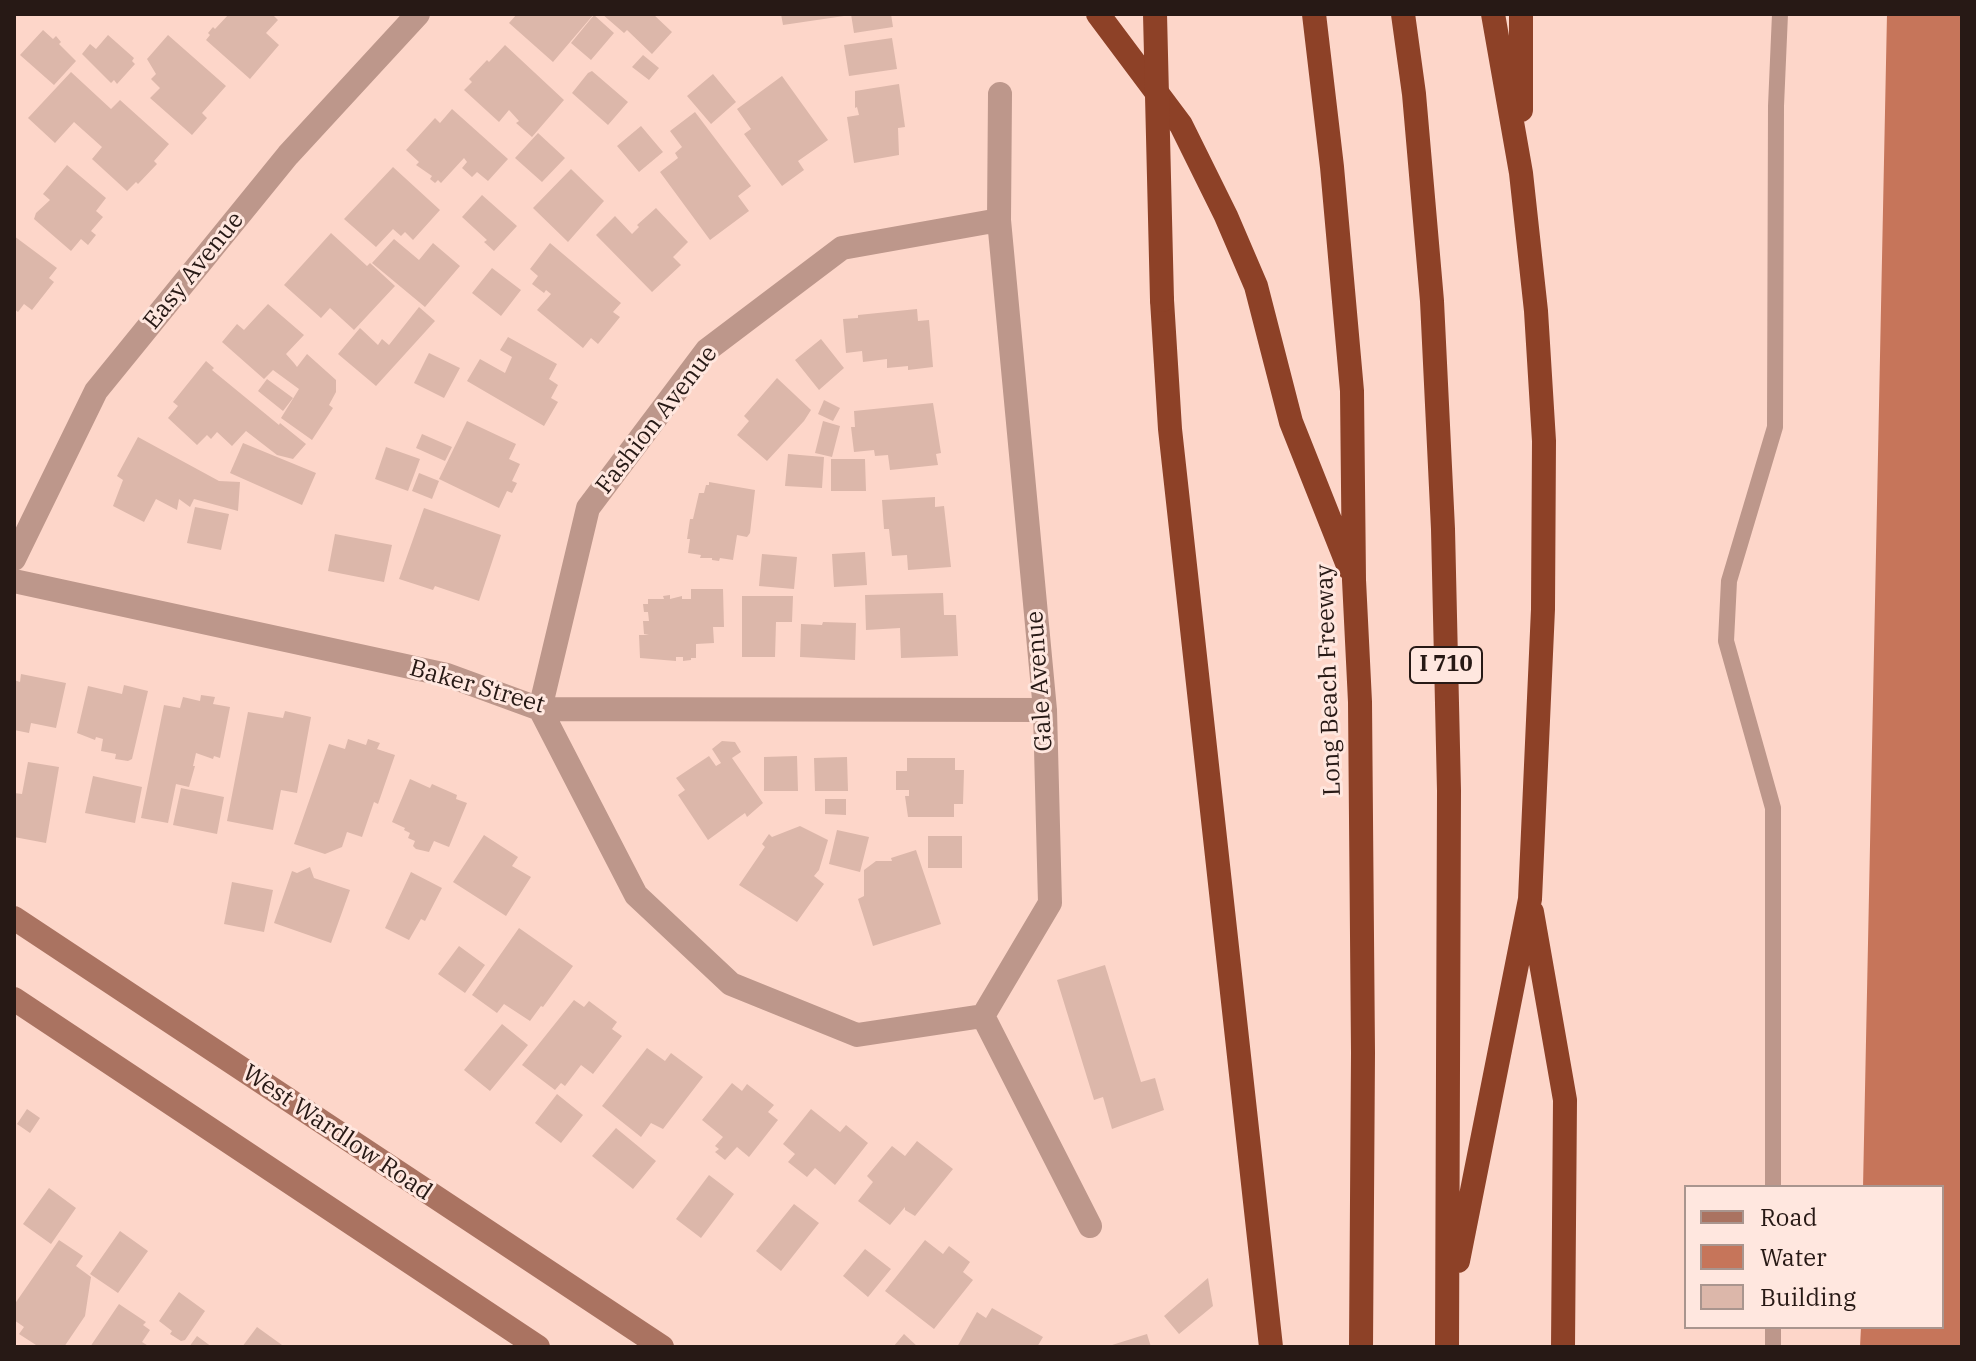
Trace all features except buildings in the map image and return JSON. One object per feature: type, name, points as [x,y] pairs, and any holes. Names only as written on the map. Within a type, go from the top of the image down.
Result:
[{"type":"highway","points":[[1098,14],[1181,125],[1226,216],[1256,286],[1291,422],[1354,580]]},
{"type":"highway","points":[[1155,14],[1162,300],[1170,429],[1271,1347]]},
{"type":"highway","name":"Long Beach Freeway","points":[[1314,14],[1332,167],[1352,391],[1354,580],[1360,718],[1363,1053],[1361,1347]]},
{"type":"highway","name":"I 710","points":[[1403,14],[1414,94],[1432,301],[1443,529],[1449,791],[1447,1347]]},
{"type":"highway","points":[[1447,1318],[1530,899],[1543,609],[1544,441],[1536,311],[1521,173],[1493,14]]},
{"type":"highway","points":[[1521,14],[1521,173]]},
{"type":"highway","points":[[1530,899],[1565,1100],[1563,1347]]},
{"type":"main road","name":"West Wardlow Road","points":[[14,918],[662,1347]]},
{"type":"main road","points":[[14,999],[538,1347]]},
{"type":"street","name":"Easy Avenue","points":[[14,559],[96,391],[288,155],[418,14]]},
{"type":"street","name":"Gale Avenue","points":[[983,1016],[1050,903],[1045,710],[999,220],[1000,94]]},
{"type":"street","name":"Fashion Avenue","points":[[540,709],[588,508],[707,350],[842,248],[999,220]]},
{"type":"street","name":"Baker Street","points":[[14,581],[447,675],[540,709],[1045,710]]},
{"type":"street","points":[[540,709],[636,895],[731,984],[857,1035],[983,1016],[1090,1226]]},
{"type":"lane","points":[[1773,1185],[1773,808],[1726,641],[1729,581],[1775,427],[1776,106],[1780,14]]},
{"type":"water","points":[[1887,14],[1962,14],[1962,1347],[1860,1347],[1861,1329],[1944,1329],[1944,1185],[1863,1185]]}]
